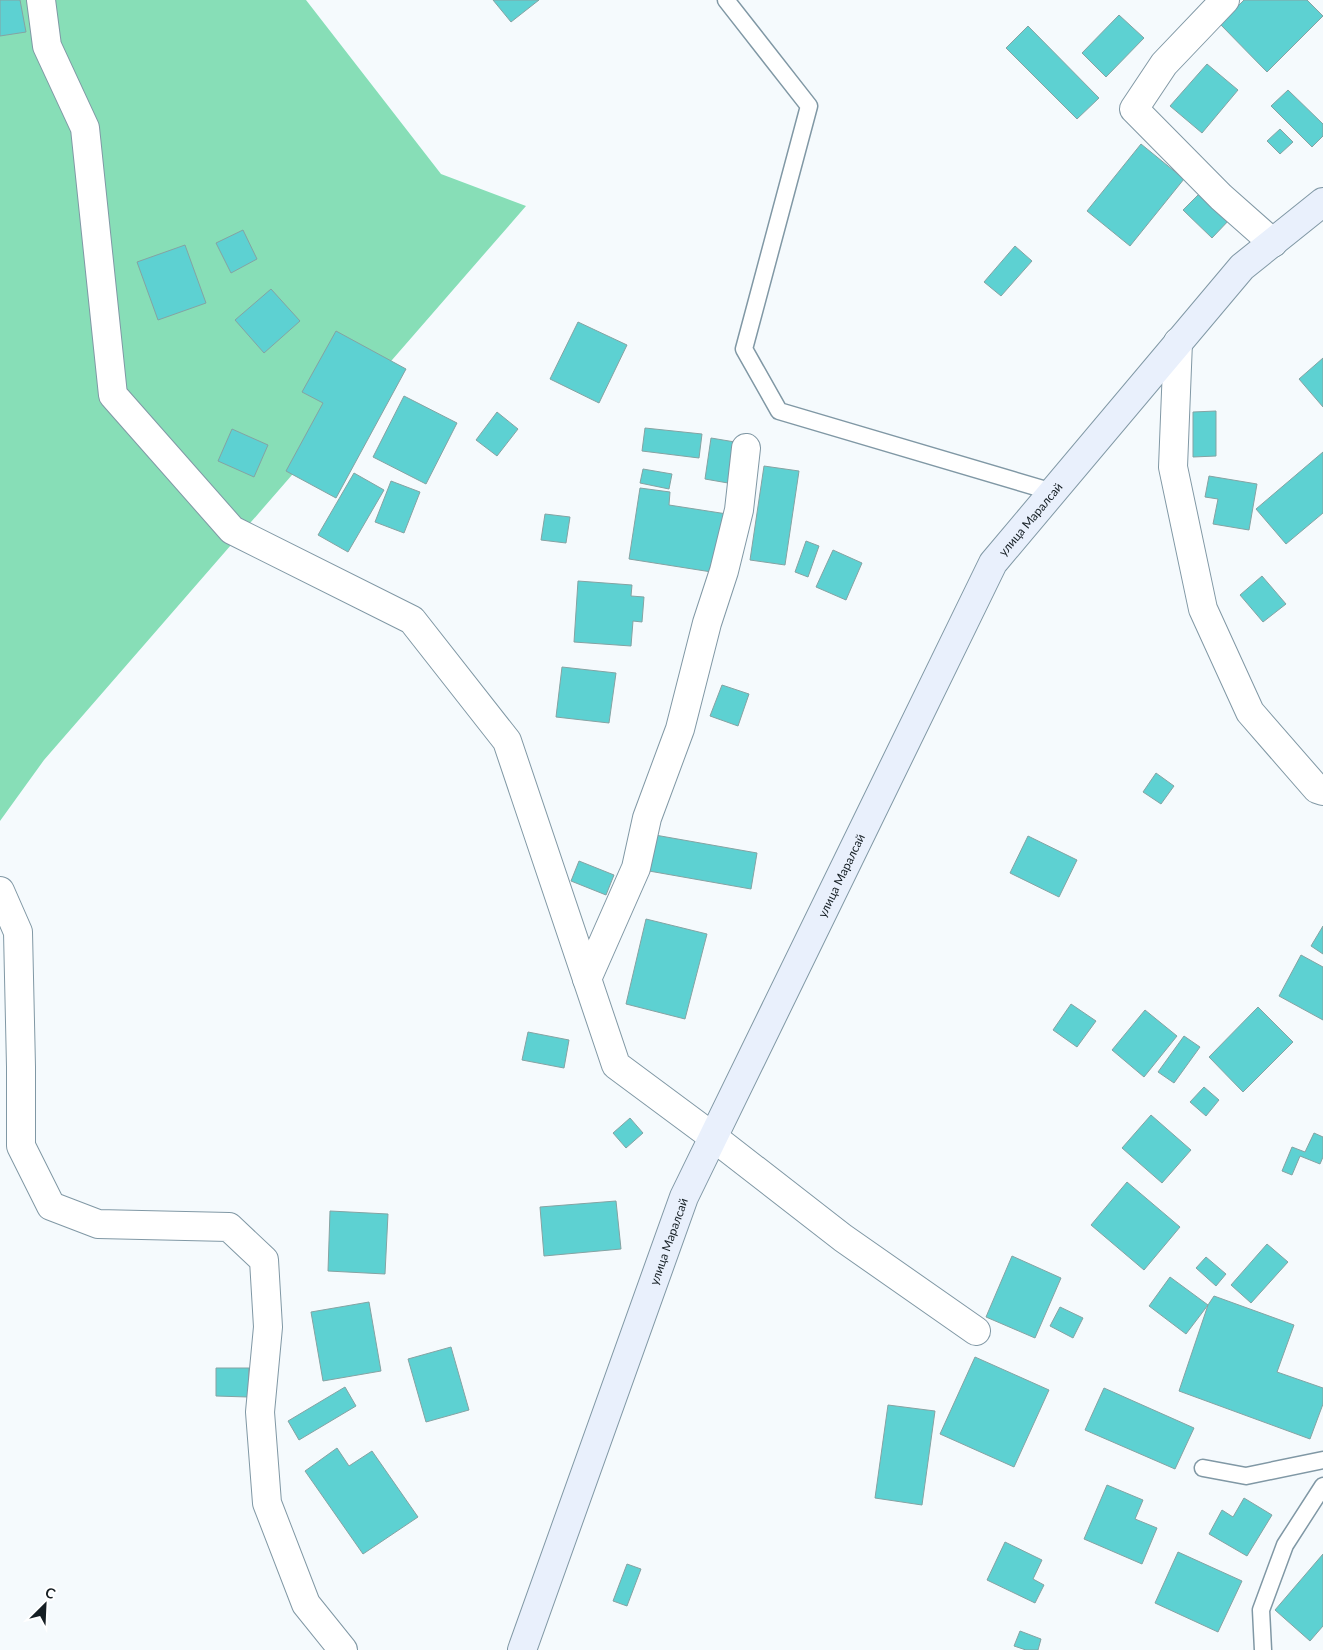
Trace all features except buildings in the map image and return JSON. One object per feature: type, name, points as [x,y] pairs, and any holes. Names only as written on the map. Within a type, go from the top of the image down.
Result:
[{"type":"street","points":[[41,0],[47,46],[85,128],[113,395],[232,530],[412,620],[507,741],[616,1065],[713,1137],[843,1238],[976,1331]]},
{"type":"street","points":[[1225,0],[1164,64],[1134,109],[1221,197],[1273,242]]},
{"type":"street","name":"улица Маралсай","points":[[522,1650],[684,1197],[993,563],[1242,267],[1323,202]]},
{"type":"street","points":[[1178,342],[1173,467],[1203,609],[1250,712],[1317,788],[1323,791]]},
{"type":"street","points":[[587,979],[636,868],[647,818],[680,729],[707,623],[724,571],[739,510],[746,448]]},
{"type":"street","points":[[0,891],[18,932],[21,1146],[51,1206],[98,1224],[229,1227],[264,1260],[268,1327],[260,1412],[267,1503],[306,1604],[343,1650]]},
{"type":"lane","points":[[726,0],[809,106],[744,349],[778,411],[1053,492]]},
{"type":"lane","points":[[1203,1468],[1246,1476],[1323,1460]]},
{"type":"lane","points":[[1263,1650],[1261,1610],[1264,1601],[1285,1545],[1323,1486]]},
{"type":"green space","points":[[0,0],[306,0],[441,174],[526,206],[44,760],[0,821]]}]
